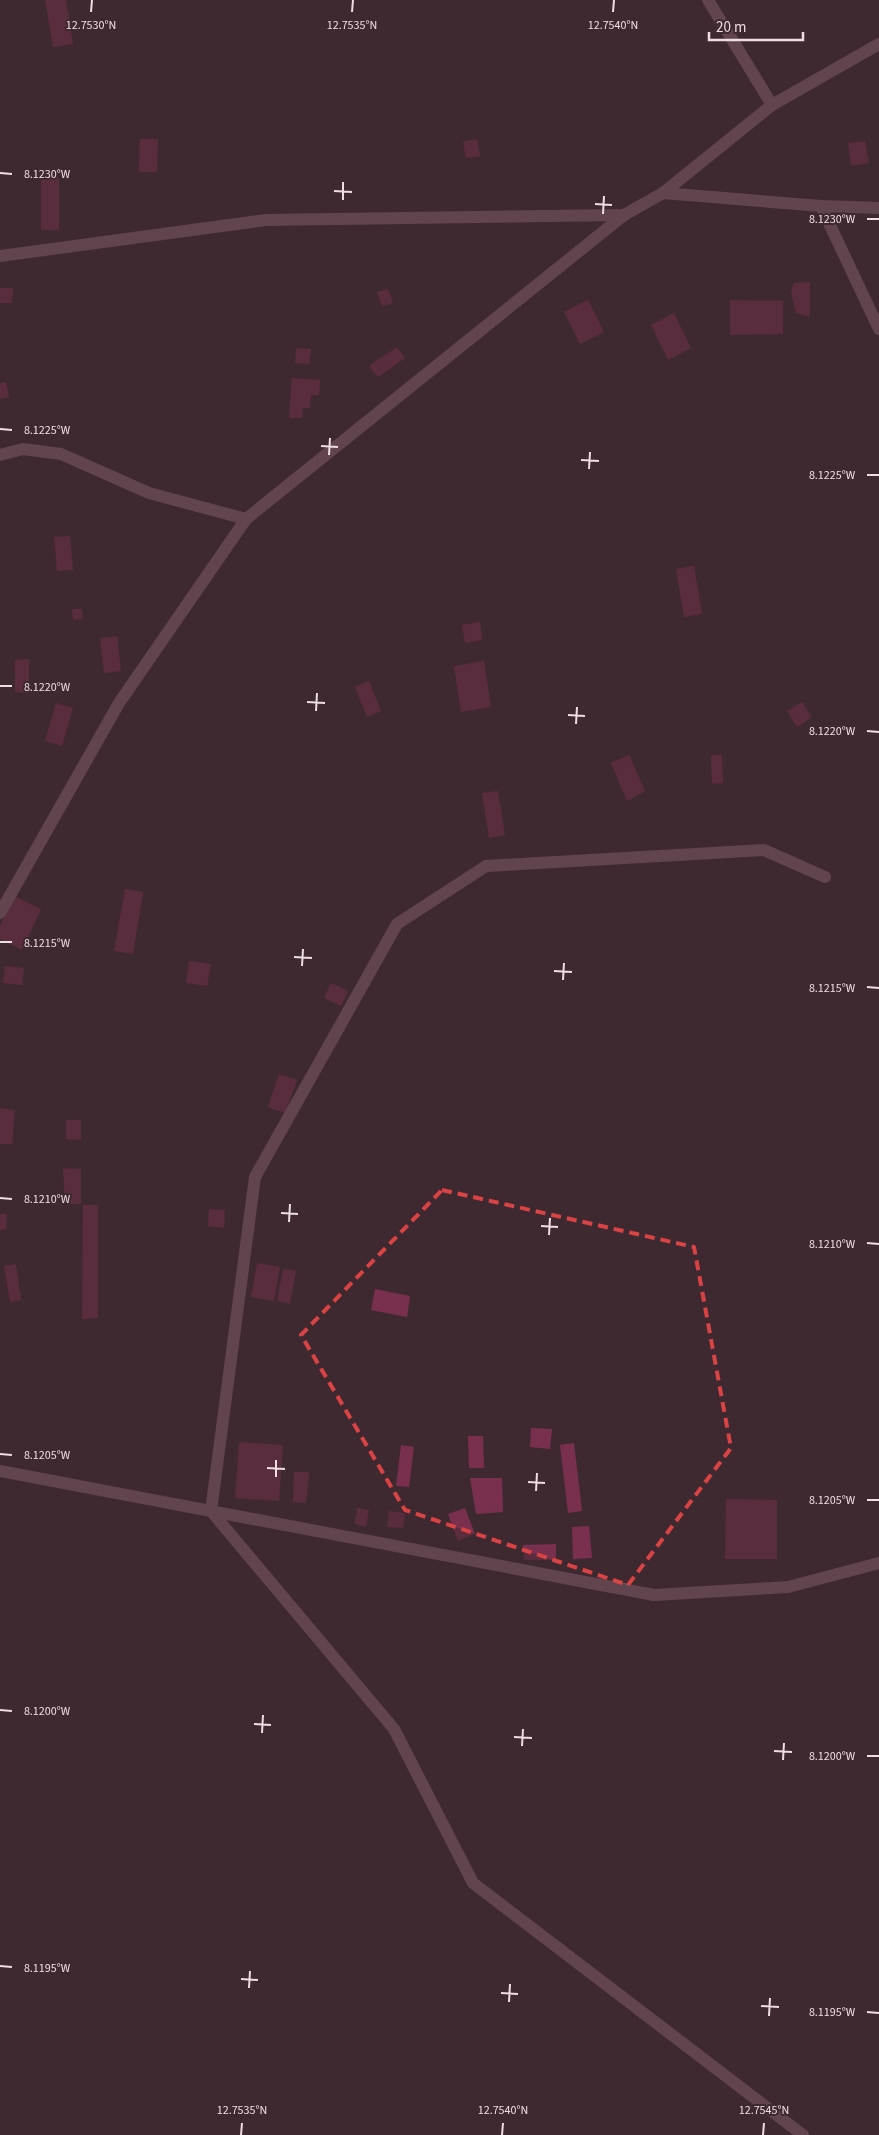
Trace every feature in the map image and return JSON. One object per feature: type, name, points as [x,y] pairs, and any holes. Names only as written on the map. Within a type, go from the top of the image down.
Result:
[{"type":"street","points":[[708,0],[772,105]]},
{"type":"street","points":[[0,913],[119,703],[246,519],[624,215],[663,193],[772,105],[879,44]]},
{"type":"street","points":[[663,193],[821,206],[879,208]]},
{"type":"street","points":[[821,206],[879,329]]},
{"type":"street","points":[[0,256],[266,220],[624,215]]},
{"type":"street","points":[[0,455],[23,449],[61,454],[149,493],[246,519]]},
{"type":"street","points":[[803,2135],[472,1883],[394,1729],[211,1511],[255,1178],[397,924],[486,866],[764,850],[825,877]]},
{"type":"street","points":[[0,1471],[654,1596],[788,1587],[879,1563]]},
{"type":"highlighted area","points":[[442,1190],[694,1247],[731,1448],[628,1585],[405,1510],[301,1335]]},
{"type":"building","points":[[45,0],[66,0],[73,44],[53,47]]},
{"type":"building","points":[[140,139],[158,139],[157,172],[139,172]]},
{"type":"building","points":[[477,139],[480,156],[466,158],[463,142]]},
{"type":"building","points":[[865,141],[869,163],[851,166],[848,143]]},
{"type":"building","points":[[41,177],[59,178],[59,230],[41,230]]},
{"type":"building","points":[[810,282],[810,317],[796,313],[791,291],[794,283]]},
{"type":"building","points":[[0,288],[13,288],[12,303],[0,303]]},
{"type":"building","points":[[388,289],[393,303],[382,306],[377,292]]},
{"type":"building","points":[[588,300],[604,332],[580,344],[564,312]]},
{"type":"building","points":[[730,300],[783,301],[783,334],[730,335]]},
{"type":"building","points":[[674,313],[691,348],[668,360],[651,325]]},
{"type":"building","points":[[397,347],[405,358],[378,377],[369,366]]},
{"type":"building","points":[[296,348],[311,349],[309,364],[295,363]]},
{"type":"building","points":[[292,378],[320,380],[319,395],[311,395],[310,408],[303,408],[302,418],[289,418]]},
{"type":"building","points":[[6,382],[9,397],[0,399],[0,383]]},
{"type":"building","points":[[70,536],[73,570],[57,571],[54,537]]},
{"type":"building","points":[[694,566],[702,614],[684,617],[676,569]]},
{"type":"building","points":[[72,609],[82,609],[83,619],[73,620]]},
{"type":"building","points":[[480,622],[482,640],[465,643],[462,625]]},
{"type":"building","points":[[117,636],[121,671],[104,673],[100,638]]},
{"type":"building","points":[[29,659],[29,693],[15,692],[15,660]]},
{"type":"building","points":[[484,661],[491,707],[461,712],[454,666]]},
{"type":"building","points":[[369,681],[381,711],[367,717],[355,687]]},
{"type":"building","points":[[802,702],[812,717],[797,727],[787,711]]},
{"type":"building","points":[[56,703],[73,708],[62,746],[45,741]]},
{"type":"building","points":[[629,755],[645,791],[627,801],[611,763]]},
{"type":"building","points":[[711,755],[722,755],[723,783],[712,784]]},
{"type":"building","points":[[498,791],[505,835],[489,838],[482,793]]},
{"type":"building","points":[[125,889],[143,892],[133,954],[114,951]]},
{"type":"building","points":[[14,896],[41,909],[22,950],[0,939],[0,926]]},
{"type":"building","points":[[189,961],[211,964],[207,986],[186,983]]},
{"type":"building","points":[[5,966],[24,968],[22,985],[3,983]]},
{"type":"building","points":[[331,983],[348,991],[341,1006],[324,998]]},
{"type":"building","points":[[279,1074],[297,1080],[285,1113],[268,1107]]},
{"type":"building","points":[[0,1108],[15,1110],[12,1144],[0,1144]]},
{"type":"building","points":[[66,1120],[81,1120],[81,1140],[66,1139]]},
{"type":"building","points":[[63,1168],[81,1169],[81,1204],[65,1204]]},
{"type":"building","points":[[83,1205],[98,1205],[98,1318],[82,1319]]},
{"type":"building","points":[[209,1209],[225,1210],[224,1228],[208,1226]]},
{"type":"building","points":[[0,1214],[7,1214],[6,1229],[0,1230]]},
{"type":"building","points":[[257,1263],[280,1267],[274,1301],[251,1297]]},
{"type":"building","points":[[16,1264],[21,1300],[10,1302],[4,1266]]},
{"type":"building","points":[[283,1269],[296,1271],[290,1304],[277,1301]]},
{"type":"building","points":[[375,1289],[410,1296],[407,1317],[371,1310]]},
{"type":"building","points":[[531,1428],[552,1429],[550,1449],[530,1447]]},
{"type":"building","points":[[468,1436],[483,1436],[484,1468],[469,1468]]},
{"type":"building","points":[[239,1442],[283,1445],[279,1501],[235,1498]]},
{"type":"building","points":[[574,1443],[582,1511],[568,1513],[560,1445]]},
{"type":"building","points":[[401,1445],[414,1447],[409,1487],[396,1486]]},
{"type":"building","points":[[294,1472],[309,1472],[306,1503],[293,1502]]},
{"type":"building","points":[[470,1478],[502,1478],[503,1512],[476,1514]]},
{"type":"building","points":[[726,1499],[777,1500],[777,1559],[725,1559]]},
{"type":"building","points":[[357,1508],[369,1510],[366,1527],[355,1524]]},
{"type":"building","points":[[465,1508],[475,1534],[458,1541],[448,1514]]},
{"type":"building","points":[[389,1511],[405,1513],[403,1528],[387,1527]]},
{"type":"building","points":[[589,1526],[592,1558],[573,1559],[572,1527]]},
{"type":"building","points":[[556,1544],[556,1560],[524,1560],[523,1545]]}]
